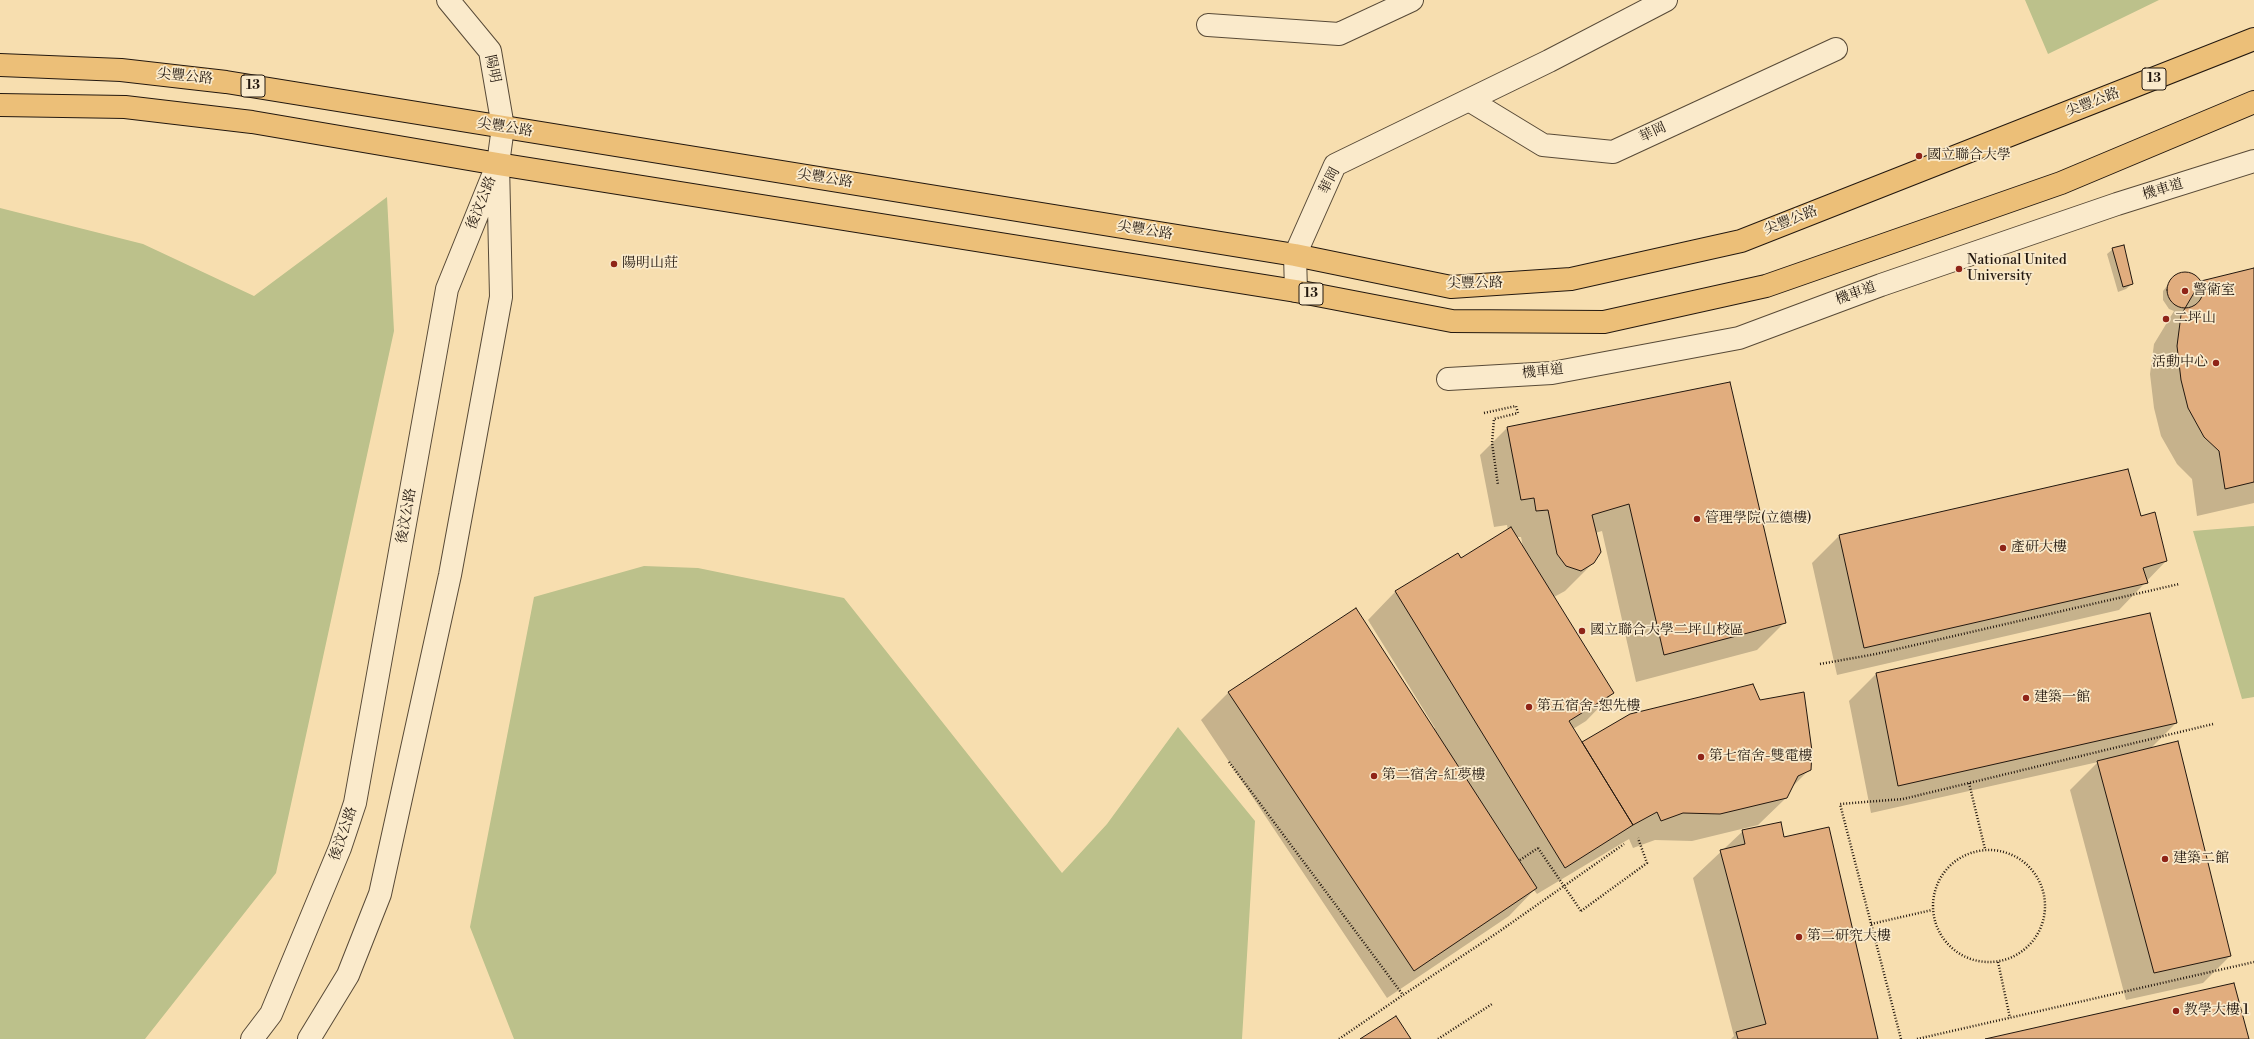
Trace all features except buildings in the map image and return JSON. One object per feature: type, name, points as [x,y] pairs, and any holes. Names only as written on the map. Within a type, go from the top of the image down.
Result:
[{"type":"main road","name":"尖豐公路","points":[[0,65],[121,70],[226,82],[1295,255],[1451,287],[1571,279],[1741,240],[2254,39]]},
{"type":"main road","name":"13","points":[[0,104],[125,107],[252,122],[498,164],[1296,290],[1452,321],[1604,322],[1766,286],[2061,183],[2254,102]]},
{"type":"street","name":"陽明","points":[[448,0],[490,51],[503,128],[498,164]]},
{"type":"street","points":[[1208,25],[1339,34],[1412,0]]},
{"type":"street","name":"華岡","points":[[1296,290],[1295,255],[1335,165],[1469,100],[1666,0]]},
{"type":"street","name":"華岡","points":[[1469,100],[1543,145],[1613,152],[1836,48]]},
{"type":"street","name":"機車道","points":[[1448,379],[1552,373],[1739,338],[1880,285],[2117,204],[2254,161]]},
{"type":"street","name":"後汶公路","points":[[252,1039],[271,1014],[340,848],[355,803],[447,290],[498,164]]},
{"type":"street","name":"後汶公路","points":[[309,1039],[348,975],[380,894],[450,575],[501,298],[498,164]]},
{"type":"path","points":[[1484,413],[1516,406],[1518,413],[1494,419],[1492,443],[1498,485]]},
{"type":"path","points":[[1820,664],[1884,652],[2179,584]]},
{"type":"path","points":[[1901,1039],[1840,804],[1903,799],[2213,724]]},
{"type":"path","points":[[1229,762],[1403,996]]},
{"type":"path","points":[[1969,783],[1985,849]]},
{"type":"path","points":[[1520,860],[1538,848],[1581,911],[1647,863],[1638,838]]},
{"type":"path","points":[[1339,1039],[1624,844]]},
{"type":"path","points":[[1985,849],[2003,850],[2019,858],[2032,870],[2043,888],[2048,910],[2042,927],[2032,944],[2016,956],[1998,962],[1978,962],[1960,954],[1946,943],[1936,928],[1932,910],[1934,892],[1940,876],[1952,862],[1968,853],[1985,849]]},
{"type":"path","points":[[1871,924],[1932,910]]},
{"type":"path","points":[[1998,962],[2010,1018]]},
{"type":"path","points":[[1917,1039],[2254,962]]},
{"type":"path","points":[[1438,1039],[1492,1004]]},
{"type":"green space","points":[[2025,0],[2159,0],[2048,54]]},
{"type":"green space","points":[[387,197],[394,331],[276,873],[145,1039],[0,1039],[0,208],[143,244],[254,296]]},
{"type":"green space","points":[[2254,526],[2254,697],[2242,699],[2193,531]]},
{"type":"green space","points":[[644,566],[698,568],[844,598],[1062,873],[1107,824],[1178,727],[1255,821],[1242,1039],[514,1039],[470,927],[534,597]]},
{"type":"place","name":"國立聯合大學","points":[[1919,156]]},
{"type":"place","name":"陽明山莊","points":[[614,264]]},
{"type":"place","name":"National United University","points":[[1959,269]]},
{"type":"place","name":"警衛室","points":[[2185,291]]},
{"type":"place","name":"二坪山","points":[[2166,319]]},
{"type":"place","name":"活動中心","points":[[2216,363]]},
{"type":"place","name":"管理學院(立德樓)","points":[[1697,519]]},
{"type":"place","name":"產研大樓","points":[[2003,548]]},
{"type":"place","name":"國立聯合大學二坪山校區","points":[[1582,631]]},
{"type":"place","name":"建築一館","points":[[2026,698]]},
{"type":"place","name":"第五宿舍-恕先樓","points":[[1529,707]]},
{"type":"place","name":"第七宿舍-雙電樓","points":[[1701,757]]},
{"type":"place","name":"第二宿舍-紅夢樓","points":[[1374,776]]},
{"type":"place","name":"建築二館","points":[[2165,859]]},
{"type":"place","name":"第二研究大樓","points":[[1799,937]]},
{"type":"place","name":"教學大樓 1","points":[[2176,1011]]}]
